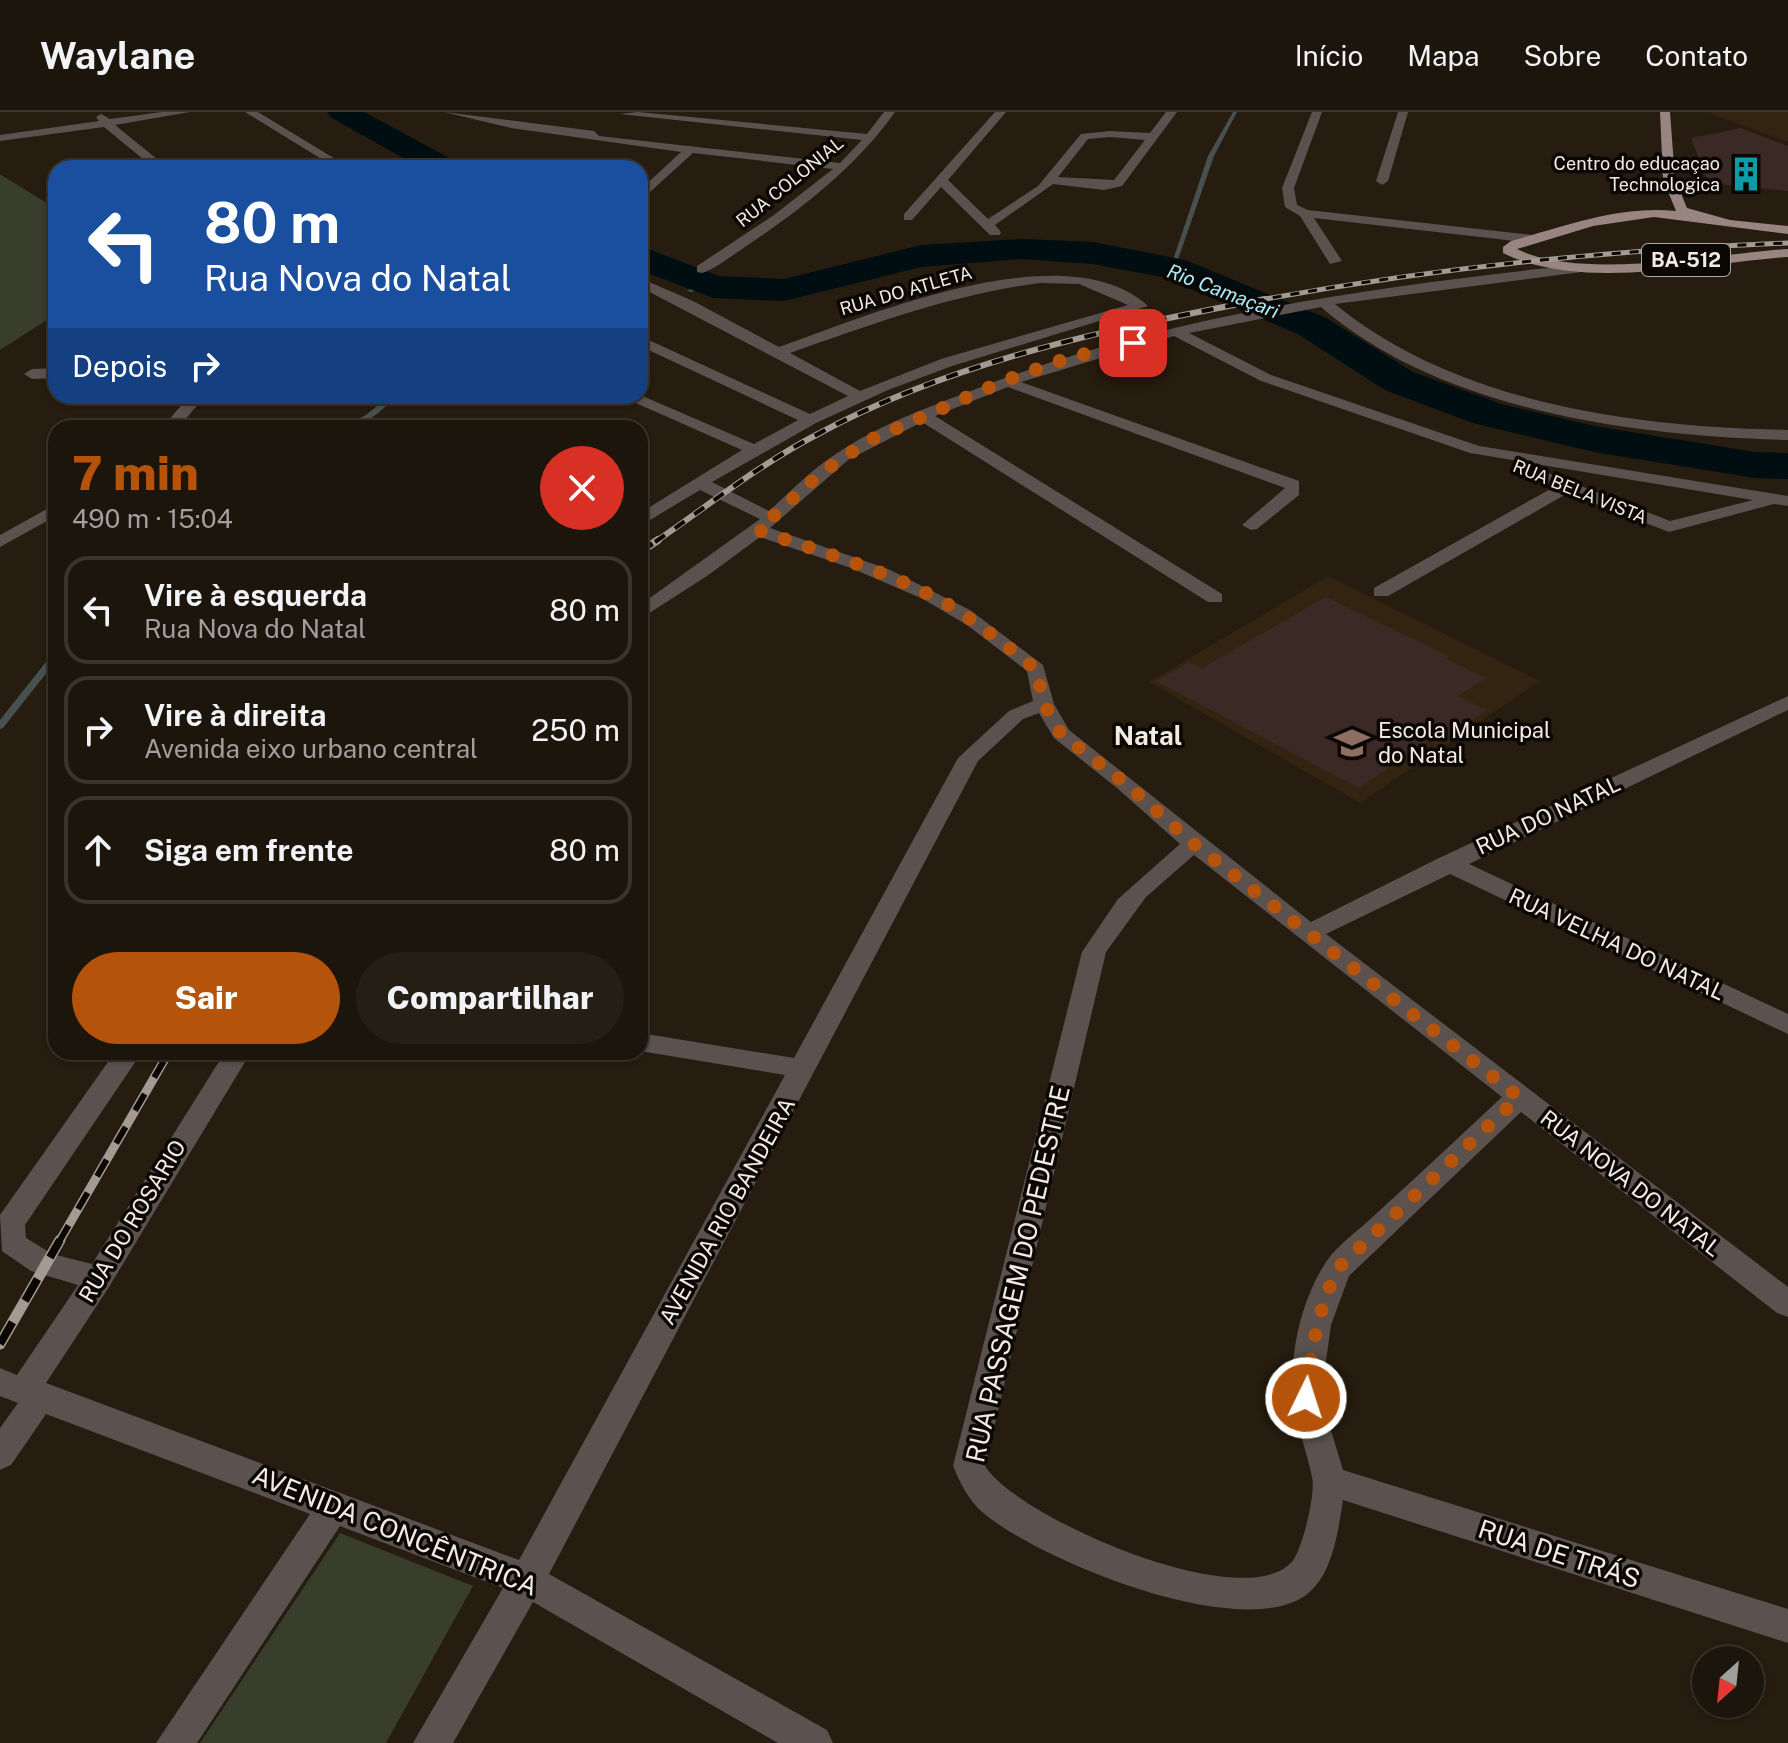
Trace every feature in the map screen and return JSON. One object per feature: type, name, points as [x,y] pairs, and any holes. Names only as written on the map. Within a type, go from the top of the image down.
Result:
[{"type":"main road","points":[[1667,113],[1669,173],[1676,202],[1683,212],[1710,222]]},
{"type":"main road","name":"BA-512","points":[[1512,247],[1676,202]]},
{"type":"main road","points":[[1636,214],[1788,230]]},
{"type":"main road","name":"BA-512","points":[[1512,247],[1538,263],[1584,268],[1788,253]]},
{"type":"street","points":[[97,112],[107,124],[152,160]]},
{"type":"street","points":[[0,138],[185,112]]},
{"type":"street","points":[[250,112],[331,160]]},
{"type":"street","points":[[449,112],[511,125],[610,124],[873,138]]},
{"type":"street","name":"RUA COLONIAL","points":[[702,269],[782,215],[873,138],[890,112]]},
{"type":"street","points":[[908,217],[1001,112]]},
{"type":"street","points":[[1053,180],[1104,186],[1118,183],[1172,112]]},
{"type":"street","points":[[1317,112],[1287,198],[1291,207],[1305,213],[1533,239]]},
{"type":"street","points":[[1382,181],[1403,112]]},
{"type":"street","points":[[610,124],[691,149],[839,166]]},
{"type":"street","points":[[942,181],[991,229],[1053,180],[1085,136],[1153,137]]},
{"type":"street","points":[[648,189],[691,149]]},
{"type":"street","points":[[1305,213],[1335,261]]},
{"type":"street","points":[[1469,280],[1503,265],[1512,247],[1495,235]]},
{"type":"street","points":[[648,607],[764,524],[841,457],[923,416],[1004,381],[1068,358],[1242,319],[1469,280],[1584,268]]},
{"type":"street","name":"RUA DO ATLETA","points":[[775,353],[927,302],[1035,280],[1078,280],[1141,306],[965,356],[859,396]]},
{"type":"street","points":[[648,285],[859,396]]},
{"type":"street","points":[[1326,304],[1373,341],[1457,378],[1512,396],[1677,428],[1788,435]]},
{"type":"street","points":[[1179,333],[1266,378],[1476,450],[1669,484],[1785,500]]},
{"type":"street","points":[[648,344],[810,420]]},
{"type":"street","points":[[32,374],[48,373]]},
{"type":"street","points":[[1004,381],[1293,485],[1293,491],[1251,525]]},
{"type":"street","points":[[648,516],[698,482],[859,396]]},
{"type":"street","points":[[177,420],[190,404]]},
{"type":"street","points":[[647,404],[755,450]]},
{"type":"street","points":[[923,416],[1215,598]]},
{"type":"street","name":"RUA BELA VISTA","points":[[1476,450],[1565,488],[1675,527],[1785,500]]},
{"type":"street","name":"RUA NOVA DO NATAL","points":[[698,482],[764,524],[951,607],[1036,669],[1044,704],[1061,734],[1125,783],[1194,844],[1788,1304]]},
{"type":"street","points":[[1381,592],[1565,488]]},
{"type":"street","points":[[0,542],[48,514]]},
{"type":"street","name":"RUA DO NATAL","points":[[1310,932],[1447,863],[1788,702]]},
{"type":"street","name":"AVENIDA RIO BANDEIRA","points":[[432,1743],[527,1580],[969,758],[1016,715],[1044,704]]},
{"type":"street","name":"RUA PASSAGEM DO PEDESTRE","points":[[1194,844],[1144,881],[1113,918],[1094,952],[969,1466],[976,1484],[1000,1506],[1063,1537],[1158,1579],[1237,1594],[1284,1589],[1297,1579],[1313,1558],[1330,1481]]},
{"type":"street","name":"RUA VELHA DO NATAL","points":[[1447,863],[1788,1025]]},
{"type":"street","points":[[648,1043],[804,1069]]},
{"type":"street","points":[[99,1278],[45,1264],[21,1252],[12,1243],[10,1223],[124,1060]]},
{"type":"street","name":"RUA DO ROSARIO","points":[[0,1455],[22,1389],[99,1278],[233,1060]]},
{"type":"street","points":[[1330,1481],[1312,1431],[1306,1398],[1310,1347],[1324,1297],[1337,1269],[1519,1097]]},
{"type":"street","name":"AVENIDA CONCÊNTRICA","points":[[22,1389],[527,1580],[814,1743]]},
{"type":"street","name":"RUA DE TRÁS","points":[[1330,1481],[1788,1626]]},
{"type":"street","points":[[175,1743],[335,1505]]},
{"type":"shaded area","points":[[1713,112],[1788,112],[1788,142],[1708,113]]},
{"type":"shaded area","name":"Escola Municipal do Natal","points":[[1328,576],[1540,681],[1360,803],[1149,682]]},
{"type":"green space","points":[[0,174],[48,204],[48,319],[0,350]]},
{"type":"green space","points":[[340,1533],[473,1586],[386,1743],[200,1743]]},
{"type":"building","points":[[1741,128],[1788,146],[1788,191],[1708,183],[1691,138]]},
{"type":"building","name":"Escola Municipal do Natal","points":[[1326,597],[1450,657],[1446,659],[1486,678],[1458,696],[1487,710],[1437,744],[1430,740],[1359,788],[1156,681],[1189,662],[1202,668]]},
{"type":"waterway","name":"Rio Camaçari","points":[[342,112],[429,160]]},
{"type":"waterway","points":[[1172,268],[1211,156],[1235,112]]},
{"type":"waterway","name":"Rio Camaçari","points":[[648,260],[713,287],[784,290],[921,256],[1022,249],[1093,253],[1172,268],[1312,326],[1399,381],[1488,414],[1594,439],[1755,465],[1788,466]]},
{"type":"waterway","points":[[690,290],[713,287]]},
{"type":"waterway","points":[[362,420],[384,404]]},
{"type":"waterway","points":[[0,726],[48,665]]},
{"type":"railway","points":[[1255,301],[1387,279],[1520,262],[1654,250],[1788,243]]},
{"type":"railway","points":[[1255,301],[1265,299]]},
{"type":"railway","points":[[655,542],[797,446],[870,408],[924,386],[980,366],[1093,335],[1255,301]]},
{"type":"railway","points":[[648,547],[655,542]]},
{"type":"railway","points":[[59,1242],[164,1060]]},
{"type":"railway","points":[[0,1344],[60,1240]]},
{"type":"place","name":"Centro do educaçao Technologica","points":[[1746,174]]},
{"type":"place","name":"Escola Municipal do Natal","points":[[1352,743]]},
{"type":"district","name":"Natal","points":[[1148,736]]},
{"type":"route","points":[[1133,343],[1068,358],[1004,381],[868,441],[821,473],[758,530],[898,581],[951,607],[995,637],[1036,669],[1044,704],[1061,734],[1125,783],[1194,844],[1519,1097],[1337,1269],[1324,1297],[1310,1347],[1306,1398]]}]
